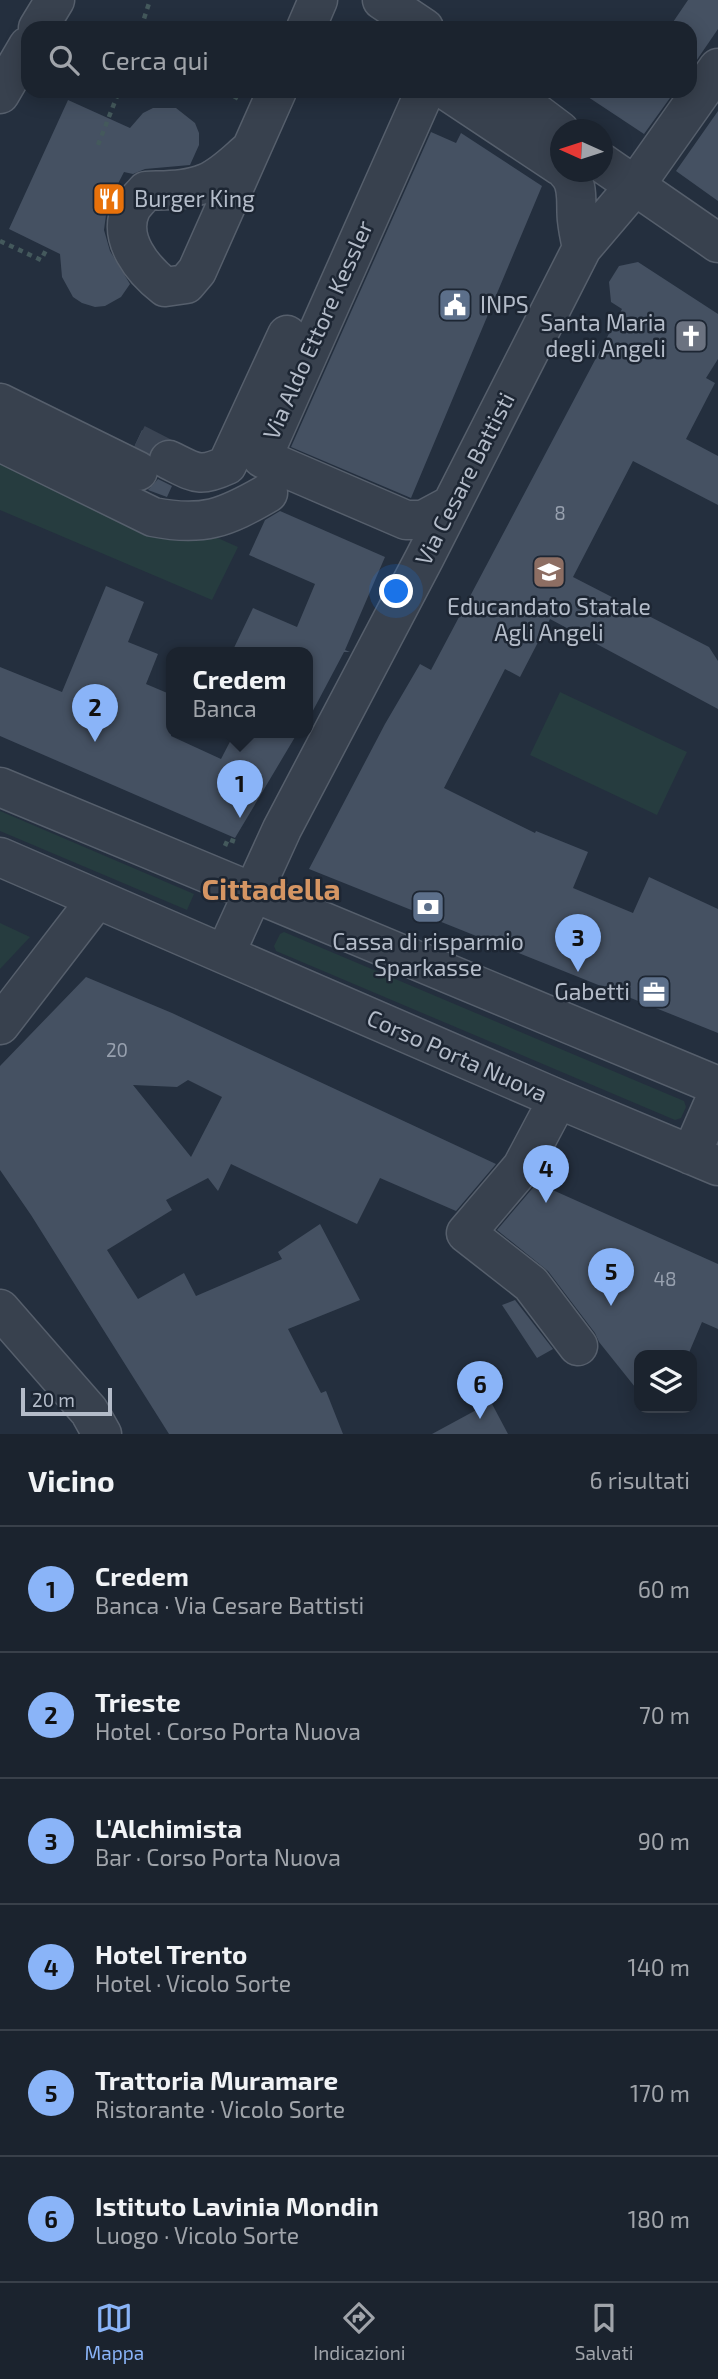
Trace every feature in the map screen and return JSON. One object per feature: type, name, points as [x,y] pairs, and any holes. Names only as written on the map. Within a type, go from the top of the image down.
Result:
[{"type":"street","points":[[42,21],[55,0]]},
{"type":"street","points":[[309,21],[318,0]]},
{"type":"street","points":[[382,0],[414,21]]},
{"type":"street","points":[[0,94],[21,58]]},
{"type":"street","name":"Via Cesare Battisti","points":[[697,98],[718,68]]},
{"type":"street","points":[[250,150],[274,98]]},
{"type":"street","points":[[9,396],[154,465],[189,494],[218,493],[244,482],[252,475],[256,466],[394,98]]},
{"type":"street","name":"Via Aldo Ettore Kessler","points":[[407,520],[256,466],[422,98]]},
{"type":"street","points":[[458,98],[550,159]]},
{"type":"street","points":[[516,98],[550,123]]},
{"type":"street","name":"Via Cesare Battisti","points":[[251,893],[582,248],[634,187],[697,98]]},
{"type":"street","points":[[613,171],[718,243]]},
{"type":"street","points":[[573,182],[582,248]]},
{"type":"street","points":[[0,442],[153,517],[179,522],[203,521],[232,514],[256,466]]},
{"type":"street","points":[[407,520],[422,520],[451,505]]},
{"type":"street","points":[[407,520],[419,533],[425,557]]},
{"type":"street","points":[[0,787],[718,1086]]},
{"type":"street","name":"Corso Porta Nuova","points":[[0,857],[705,1161],[718,1094]]},
{"type":"street","points":[[225,954],[251,893]]},
{"type":"street","points":[[0,1025],[97,899]]},
{"type":"street","points":[[558,1099],[522,1167],[466,1233],[531,1284],[578,1346]]},
{"type":"street","points":[[0,1309],[89,1411],[102,1434]]},
{"type":"path","points":[[143,21],[150,0]]},
{"type":"path","points":[[97,145],[116,98]]},
{"type":"path","points":[[1,242],[41,260],[47,248]]},
{"type":"path","points":[[228,839],[241,844]]},
{"type":"green space","points":[[0,441],[238,547],[212,600],[0,510]]},
{"type":"green space","points":[[560,692],[687,752],[657,815],[530,755]]},
{"type":"green space","points":[[0,811],[194,894],[187,910],[0,831]]},
{"type":"green space","points":[[0,923],[30,937],[0,969]]},
{"type":"green space","points":[[284,932],[684,1101],[686,1107],[681,1118],[675,1120],[276,951],[274,946]]},
{"type":"building","points":[[688,0],[718,0],[718,29],[697,60],[697,21],[674,21]]},
{"type":"building","points":[[590,98],[670,98],[644,134]]},
{"type":"building","points":[[68,100],[130,128],[143,113],[153,108],[176,108],[195,123],[199,133],[199,145],[190,165],[145,169],[133,174],[124,172],[103,213],[106,215],[104,230],[110,251],[130,284],[121,297],[105,306],[95,307],[73,297],[62,277],[60,254],[9,229]]},
{"type":"building","points":[[718,111],[718,201],[676,171]]},
{"type":"building","name":"INPS","points":[[431,132],[456,143],[461,133],[542,186],[411,498],[291,447]]},
{"type":"building","points":[[638,262],[718,314],[718,359],[706,378],[715,383],[686,439],[718,456],[718,505],[633,461],[573,577],[709,647],[718,661],[718,709],[550,619],[520,677],[505,669],[444,788],[535,833],[536,831],[588,852],[573,888],[633,913],[649,877],[718,909],[718,1033],[309,869],[385,724],[420,664],[431,670],[622,309],[611,302],[609,282],[619,266]]},
{"type":"building","points":[[142,430],[163,440],[156,442],[149,452],[135,445]]},
{"type":"building","points":[[158,479],[172,486],[167,497],[148,490]]},
{"type":"building","points":[[280,511],[385,557],[345,650],[350,652],[344,652],[313,711],[313,647],[234,647],[253,608],[297,627],[315,584],[249,555],[265,520]]},
{"type":"building","points":[[106,586],[144,602],[128,642],[158,654],[146,684],[166,692],[166,738],[175,738],[221,759],[232,738],[294,738],[235,838],[0,736],[0,667],[62,692]]},
{"type":"building","points":[[86,977],[172,1013],[496,1164],[456,1211],[380,1178],[357,1224],[231,1164],[218,1191],[208,1178],[166,1200],[172,1210],[107,1250],[138,1299],[184,1273],[196,1296],[282,1259],[278,1252],[320,1224],[360,1300],[288,1329],[321,1393],[326,1391],[343,1434],[169,1434],[0,1170],[0,1066]],"holes":[[[188,1080],[222,1097],[191,1157],[133,1085],[177,1087]]]},
{"type":"building","points":[[537,1183],[718,1264],[718,1329],[702,1322],[690,1350],[634,1350],[634,1386],[548,1271],[497,1230]]},
{"type":"building","points":[[515,1300],[553,1349],[537,1358],[502,1305]]},
{"type":"building","points":[[491,1402],[508,1434],[432,1434]]},
{"type":"tunnel","points":[[136,443],[169,460]]},
{"type":"place","name":"Burger King","points":[[109,199]]},
{"type":"place","name":"INPS","points":[[455,305]]},
{"type":"place","name":"Santa Maria degli Angeli","points":[[691,336]]},
{"type":"place","name":"Educandato Statale Agli Angeli","points":[[549,572]]},
{"type":"place","name":"Trieste","points":[[95,742]]},
{"type":"place","name":"Credem","points":[[240,818]]},
{"type":"place","name":"Cassa di risparmio Sparkasse","points":[[428,907]]},
{"type":"place","name":"L'Alchimista","points":[[578,972]]},
{"type":"place","name":"Gabetti","points":[[654,992]]},
{"type":"place","name":"Hotel Trento","points":[[546,1203]]},
{"type":"place","name":"Trattoria Muramare","points":[[611,1306]]},
{"type":"place","name":"Istituto Lavinia Mondin","points":[[480,1419]]},
{"type":"district","name":"Cittadella","points":[[271,890]]}]
